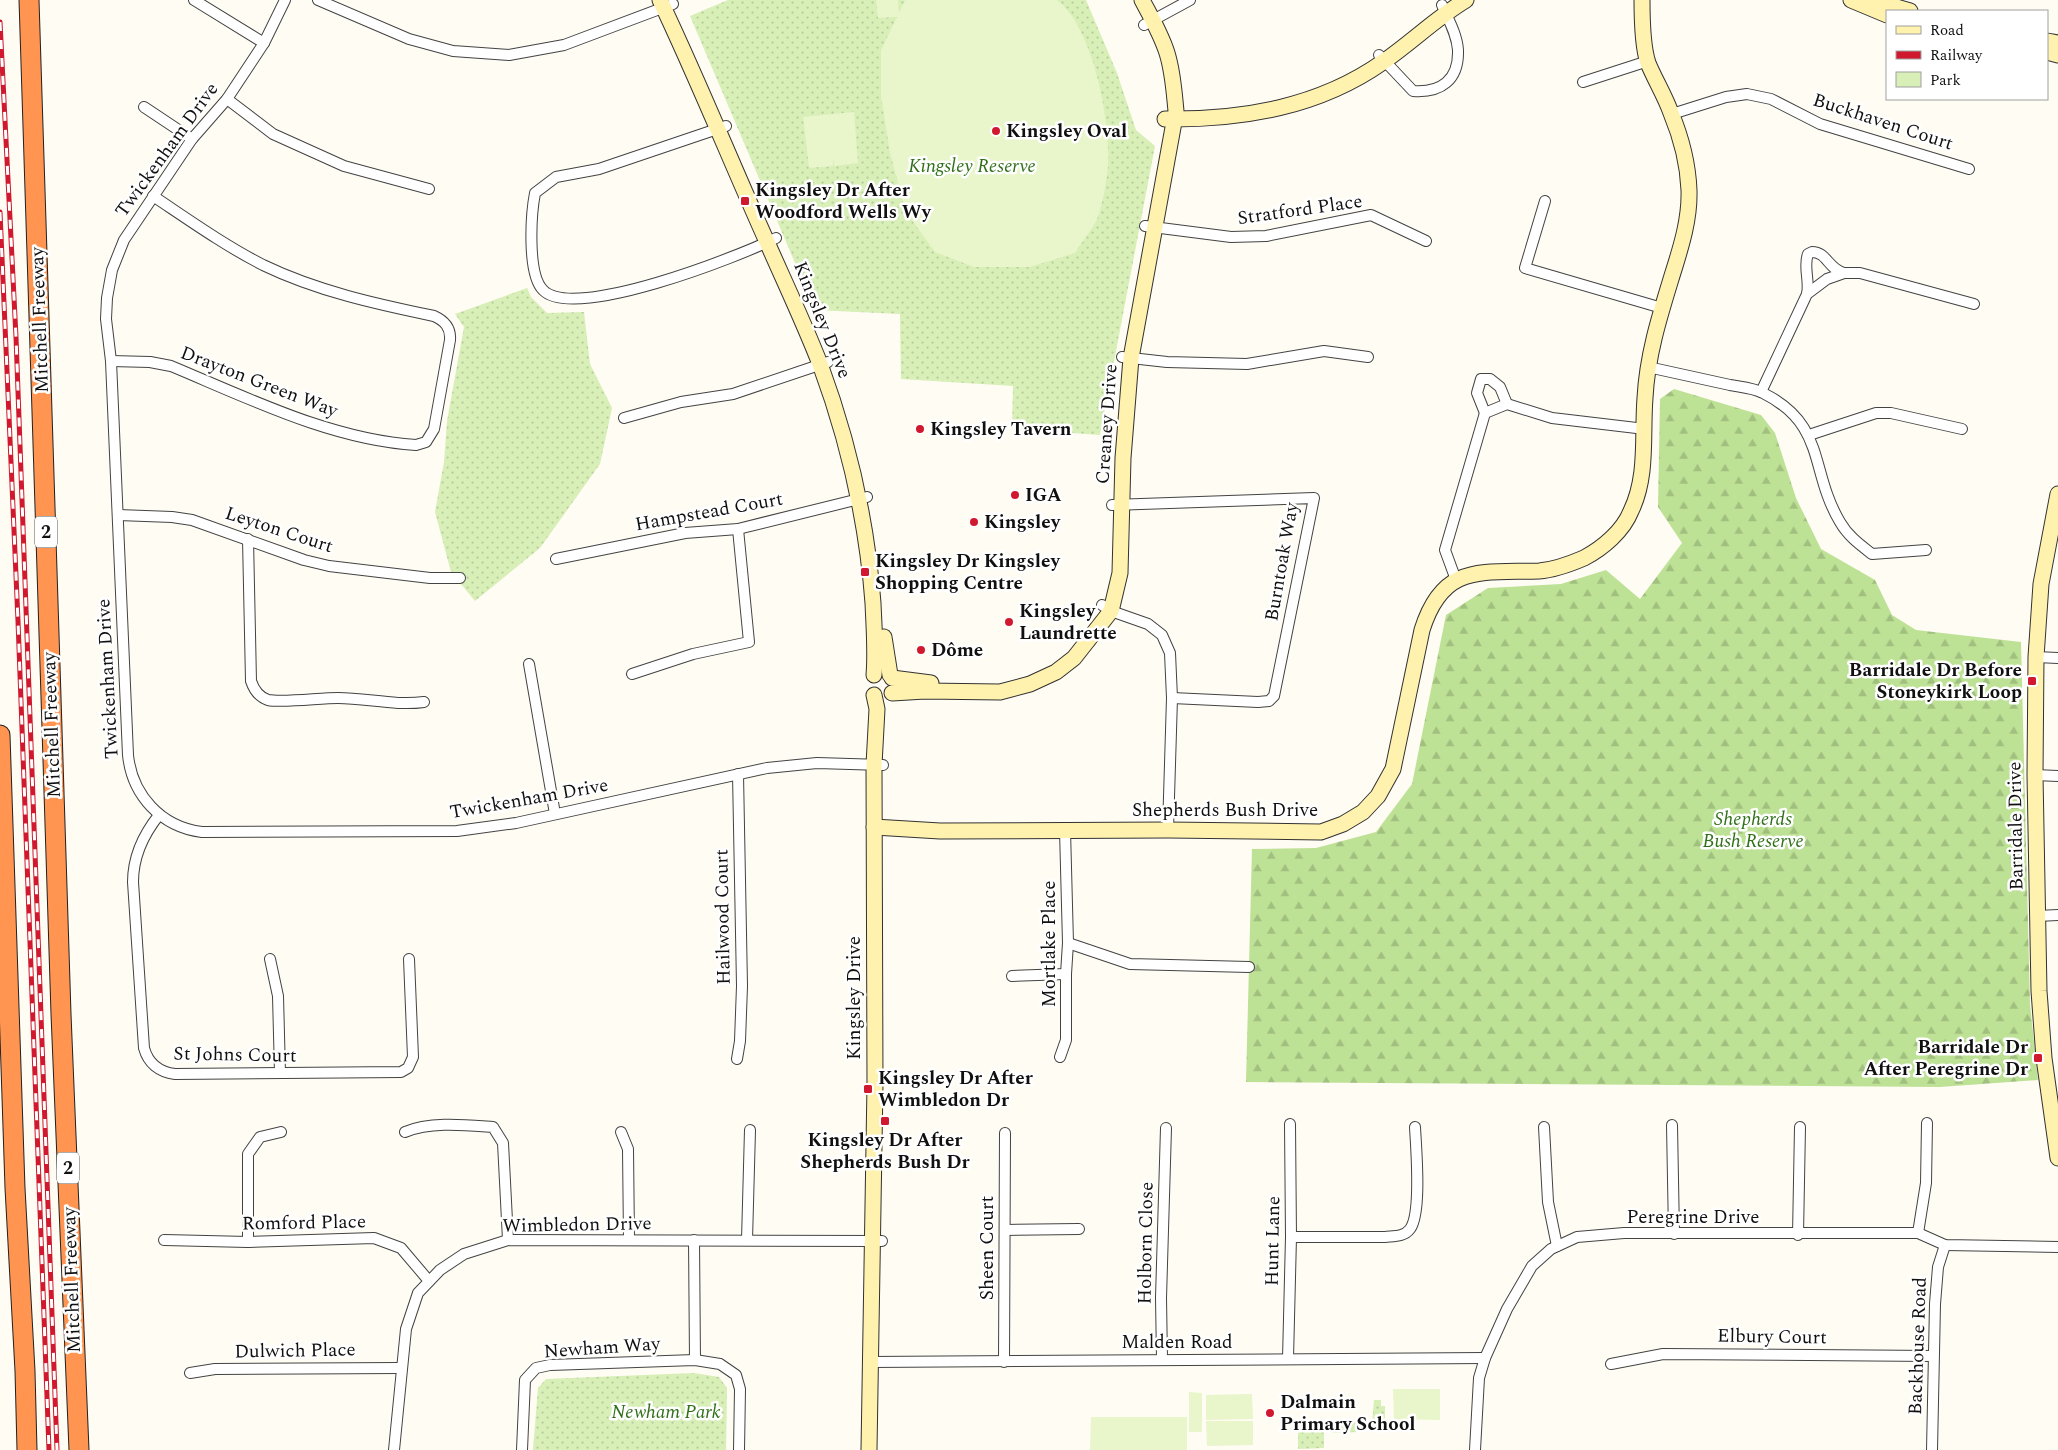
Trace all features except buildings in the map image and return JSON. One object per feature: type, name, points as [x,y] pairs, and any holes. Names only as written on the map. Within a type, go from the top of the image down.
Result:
[{"type":"highway","name":"Mitchell Freeway","points":[[29,0],[60,1004],[79,1450]]},
{"type":"highway","points":[[0,735],[15,1188],[25,1371],[27,1450]]},
{"type":"highway","points":[[74,1322],[90,1450]]},
{"type":"highway","points":[[15,1450],[25,1371]]},
{"type":"street","points":[[194,0],[264,43]]},
{"type":"street","name":"Twickenham Drive","points":[[284,0],[264,43],[227,99],[192,139],[128,233],[112,270],[107,298],[106,319],[111,361],[129,762],[139,792],[159,815],[176,825],[202,832],[458,831],[516,823],[790,764],[878,764]]},
{"type":"street","points":[[318,0],[409,39],[453,51],[510,55],[564,45],[667,3]]},
{"type":"street","name":"Creaney Drive","points":[[885,695],[925,691],[1000,692],[1030,684],[1056,672],[1074,658],[1106,608],[1120,573],[1117,506],[1127,358],[1170,115],[1172,72],[1167,54],[1132,0]]},
{"type":"street","name":"Creaney Drive","points":[[1142,0],[1148,23]]},
{"type":"street","points":[[1148,23],[1190,0]]},
{"type":"street","points":[[1170,115],[1278,101],[1334,81],[1382,58],[1446,6],[1466,0]]},
{"type":"street","name":"Shepherds Bush Drive","points":[[878,831],[929,835],[940,831],[1065,830],[1321,832],[1343,824],[1363,812],[1378,796],[1393,769],[1422,630],[1428,610],[1435,600],[1456,580],[1482,571],[1540,571],[1574,563],[1602,546],[1621,528],[1631,512],[1640,488],[1644,399],[1648,367],[1654,335],[1687,220],[1689,191],[1685,161],[1672,114],[1648,61],[1642,0]]},
{"type":"street","points":[[1851,0],[1886,15]]},
{"type":"street","points":[[1875,0],[1907,10]]},
{"type":"street","name":"Kingsley Drive","points":[[667,3],[772,240],[846,414],[880,577],[884,643],[891,676]]},
{"type":"street","points":[[1382,58],[1413,91],[1425,92],[1440,89],[1449,81],[1456,65],[1458,50],[1446,6]]},
{"type":"street","points":[[1583,82],[1648,61]]},
{"type":"street","name":"Buckhaven Court","points":[[1672,114],[1726,97],[1748,94],[1771,99],[1820,124],[1969,169]]},
{"type":"street","points":[[227,99],[273,134],[344,166],[429,189]]},
{"type":"street","points":[[144,107],[192,139]]},
{"type":"street","points":[[722,128],[599,169],[556,177],[535,193],[532,208],[532,252],[538,283],[547,294],[557,298],[596,297],[703,269],[772,240]]},
{"type":"street","name":"Drayton Green Way","points":[[111,361],[150,362],[171,366],[291,416],[323,427],[356,435],[416,445],[426,442],[434,429],[450,340],[449,330],[442,320],[434,316],[357,299],[319,288],[281,273],[220,241],[153,196]]},
{"type":"street","points":[[1545,200],[1525,268],[1662,308]]},
{"type":"street","name":"Stratford Place","points":[[1150,227],[1231,237],[1266,236],[1371,215],[1426,241]]},
{"type":"street","points":[[1761,392],[1807,294],[1809,285],[1806,259],[1808,254],[1818,252],[1823,255],[1836,271],[1860,273],[1974,304]]},
{"type":"street","points":[[1807,294],[1827,279],[1844,273]]},
{"type":"street","points":[[1127,358],[1167,362],[1247,364],[1324,351],[1368,357]]},
{"type":"street","points":[[624,418],[681,402],[732,394],[824,363]]},
{"type":"street","points":[[1648,367],[1761,392],[1786,406],[1800,420],[1809,435],[1826,490],[1839,522],[1851,538],[1872,554],[1926,550]]},
{"type":"street","points":[[1456,580],[1445,550],[1485,413],[1477,393],[1481,379],[1490,378],[1500,387],[1507,404]]},
{"type":"street","points":[[1485,413],[1507,404],[1552,418],[1644,429]]},
{"type":"street","points":[[1809,435],[1876,413],[1891,413],[1962,428]]},
{"type":"street","name":"Kingsley Drive","points":[[863,498],[876,656],[874,675]]},
{"type":"street","name":"Hampstead Court","points":[[556,560],[685,533],[738,529],[863,498]]},
{"type":"street","name":"Burntoak Way","points":[[1117,506],[1314,498],[1274,696],[1269,701],[1258,702],[1172,698]]},
{"type":"street","name":"Barridale Drive","points":[[2046,657],[2041,584],[2057,502]]},
{"type":"street","name":"Leyton Court","points":[[118,515],[172,517],[192,520],[304,560],[329,566],[430,578],[460,578]]},
{"type":"street","points":[[632,674],[693,654],[749,642],[738,529]]},
{"type":"street","name":"Barridale Drive","points":[[2058,538],[2050,583],[2046,657],[2049,1007],[2058,1101]]},
{"type":"street","points":[[248,539],[251,681],[256,693],[262,697],[274,700],[339,698],[400,704],[424,702]]},
{"type":"street","points":[[1106,608],[1148,624],[1162,635],[1170,653],[1172,698],[1168,830]]},
{"type":"street","name":"Creaney Drive","points":[[891,676],[923,683],[986,683],[1028,675],[1052,664],[1068,651],[1106,608]]},
{"type":"street","points":[[529,664],[555,814]]},
{"type":"street","points":[[882,673],[891,676],[895,686],[885,695],[869,685],[874,675],[882,673]]},
{"type":"street","name":"Kingsley Drive","points":[[870,1450],[875,1362],[878,1241],[878,764],[885,717],[885,695]]},
{"type":"street","name":"Hailwood Court","points":[[737,1059],[740,1041],[742,986],[738,774]]},
{"type":"street","name":"St Johns Court","points":[[159,815],[141,842],[133,875],[144,1048],[147,1058],[157,1068],[170,1074],[397,1073],[408,1068],[413,1057],[409,959]]},
{"type":"street","name":"Mortlake Place","points":[[1060,1057],[1066,1040],[1068,943],[1065,830]]},
{"type":"street","name":"Barridale Drive","points":[[2047,916],[2039,991],[2044,1058],[2058,1158]]},
{"type":"street","points":[[1068,943],[1130,964],[1249,967]]},
{"type":"street","points":[[270,959],[278,996],[280,1074]]},
{"type":"street","points":[[1012,976],[1066,974]]},
{"type":"street","points":[[1918,1234],[1926,1183],[1927,1123]]},
{"type":"street","points":[[405,1132],[412,1129],[453,1124],[493,1127],[503,1142],[508,1240]]},
{"type":"street","name":"Hunt Lane","points":[[1288,1359],[1291,1237],[1290,1124]]},
{"type":"street","points":[[1672,1125],[1674,1234]]},
{"type":"street","points":[[1291,1237],[1401,1236],[1410,1228],[1416,1208],[1415,1127]]},
{"type":"street","points":[[1544,1127],[1548,1202],[1557,1246]]},
{"type":"street","points":[[1798,1235],[1800,1127]]},
{"type":"street","name":"Holborn Close","points":[[1162,1360],[1166,1128]]},
{"type":"street","points":[[747,1240],[750,1130]]},
{"type":"street","points":[[248,1242],[248,1154],[260,1137],[281,1132]]},
{"type":"street","points":[[621,1132],[628,1149],[630,1240]]},
{"type":"street","name":"Sheen Court","points":[[1004,1362],[1005,1133]]},
{"type":"street","points":[[1005,1230],[1079,1229]]},
{"type":"street","name":"Peregrine Drive","points":[[1475,1450],[1479,1378],[1484,1358],[1507,1309],[1532,1266],[1557,1246],[1578,1237],[1624,1234],[1918,1234],[1946,1245],[2058,1247]]},
{"type":"street","name":"Romford Place","points":[[164,1240],[248,1242],[374,1238],[401,1248],[429,1281]]},
{"type":"street","name":"Wimbledon Drive","points":[[394,1450],[400,1368],[406,1329],[418,1293],[440,1270],[464,1254],[508,1240],[878,1241]]},
{"type":"street","points":[[694,1240],[695,1360]]},
{"type":"street","name":"Backhouse Road","points":[[1932,1450],[1933,1356],[1938,1267],[1946,1245]]},
{"type":"street","name":"Elbury Court","points":[[1611,1364],[1664,1354],[1933,1356]]},
{"type":"street","name":"Malden Road","points":[[875,1362],[1484,1358]]},
{"type":"street","name":"Newham Way","points":[[522,1450],[525,1380],[536,1368],[550,1365],[695,1360],[720,1364],[736,1374],[740,1389],[739,1450]]},
{"type":"street","name":"Kingsley Drive","points":[[875,1362],[878,1450]]},
{"type":"street","name":"Dulwich Place","points":[[190,1373],[215,1369],[400,1368]]},
{"type":"green space","name":"Kingsley Reserve","points":[[728,0],[1086,0],[1117,73],[1136,130],[1155,146],[1100,435],[1012,429],[1013,386],[901,379],[900,314],[815,310],[690,16]]},
{"type":"green space","name":"Kingsley Oval","points":[[876,0],[898,0],[899,13],[905,0],[1057,0],[1070,13],[1081,31],[1097,76],[1103,101],[1108,147],[1107,178],[1099,214],[1075,253],[1030,267],[974,267],[935,252],[906,212],[890,153],[881,96],[881,50],[897,17],[878,18]]},
{"type":"green space","points":[[854,112],[858,163],[834,166],[833,159],[833,166],[809,168],[803,117]]},
{"type":"green space","points":[[527,288],[531,297],[547,313],[584,312],[590,364],[612,408],[600,464],[540,548],[475,601],[451,572],[435,512],[444,462],[447,421],[464,327],[455,314]]},
{"type":"green space","name":"Shepherds Bush Reserve","points":[[1674,389],[1761,415],[1775,433],[1796,498],[1821,549],[1875,580],[1892,615],[1916,630],[2021,642],[2030,1004],[2038,1080],[1940,1087],[1246,1082],[1252,849],[1316,848],[1376,832],[1412,784],[1446,615],[1488,588],[1561,584],[1606,570],[1640,599],[1682,543],[1658,507],[1660,399]]},
{"type":"green space","name":"Newham Park","points":[[694,1373],[719,1377],[727,1388],[726,1450],[533,1450],[538,1388],[546,1379]]},
{"type":"green space","points":[[1393,1389],[1440,1389],[1440,1420],[1394,1419]]},
{"type":"green space","points":[[1189,1392],[1202,1393],[1202,1432],[1189,1432]]},
{"type":"green space","points":[[1252,1394],[1253,1419],[1206,1420],[1206,1395]]},
{"type":"green space","points":[[1374,1400],[1381,1400],[1381,1406],[1385,1406],[1385,1423],[1372,1423]]},
{"type":"green space","points":[[1091,1417],[1187,1417],[1187,1450],[1090,1450]]},
{"type":"green space","points":[[1206,1421],[1253,1421],[1253,1445],[1207,1446]]},
{"type":"green space","points":[[1356,1422],[1356,1432],[1333,1433],[1333,1423]]},
{"type":"green space","points":[[1298,1427],[1324,1427],[1324,1448],[1298,1449]]},
{"type":"railway","points":[[0,22],[16,337],[57,1450]]},
{"type":"railway","points":[[0,212],[18,621],[49,1450]]},
{"type":"place","name":"Kingsley Oval","points":[[996,131]]},
{"type":"place","name":"Kingsley Dr After Woodford Wells Wy","points":[[745,201]]},
{"type":"place","name":"Kingsley Tavern","points":[[920,429]]},
{"type":"place","name":"IGA","points":[[1015,495]]},
{"type":"place","name":"Kingsley","points":[[974,522]]},
{"type":"place","name":"Kingsley Dr Kingsley Shopping Centre","points":[[865,572]]},
{"type":"place","name":"Kingsley Laundrette","points":[[1009,622]]},
{"type":"place","name":"Dôme","points":[[921,650]]},
{"type":"place","name":"Barridale Dr Before Stoneykirk Loop","points":[[2032,681]]},
{"type":"place","name":"Barridale Dr After Peregrine Dr","points":[[2038,1058]]},
{"type":"place","name":"Kingsley Dr After Wimbledon Dr","points":[[868,1089]]},
{"type":"place","name":"Kingsley Dr After Shepherds Bush Dr","points":[[885,1121]]},
{"type":"place","name":"Dalmain Primary School","points":[[1270,1413]]}]
